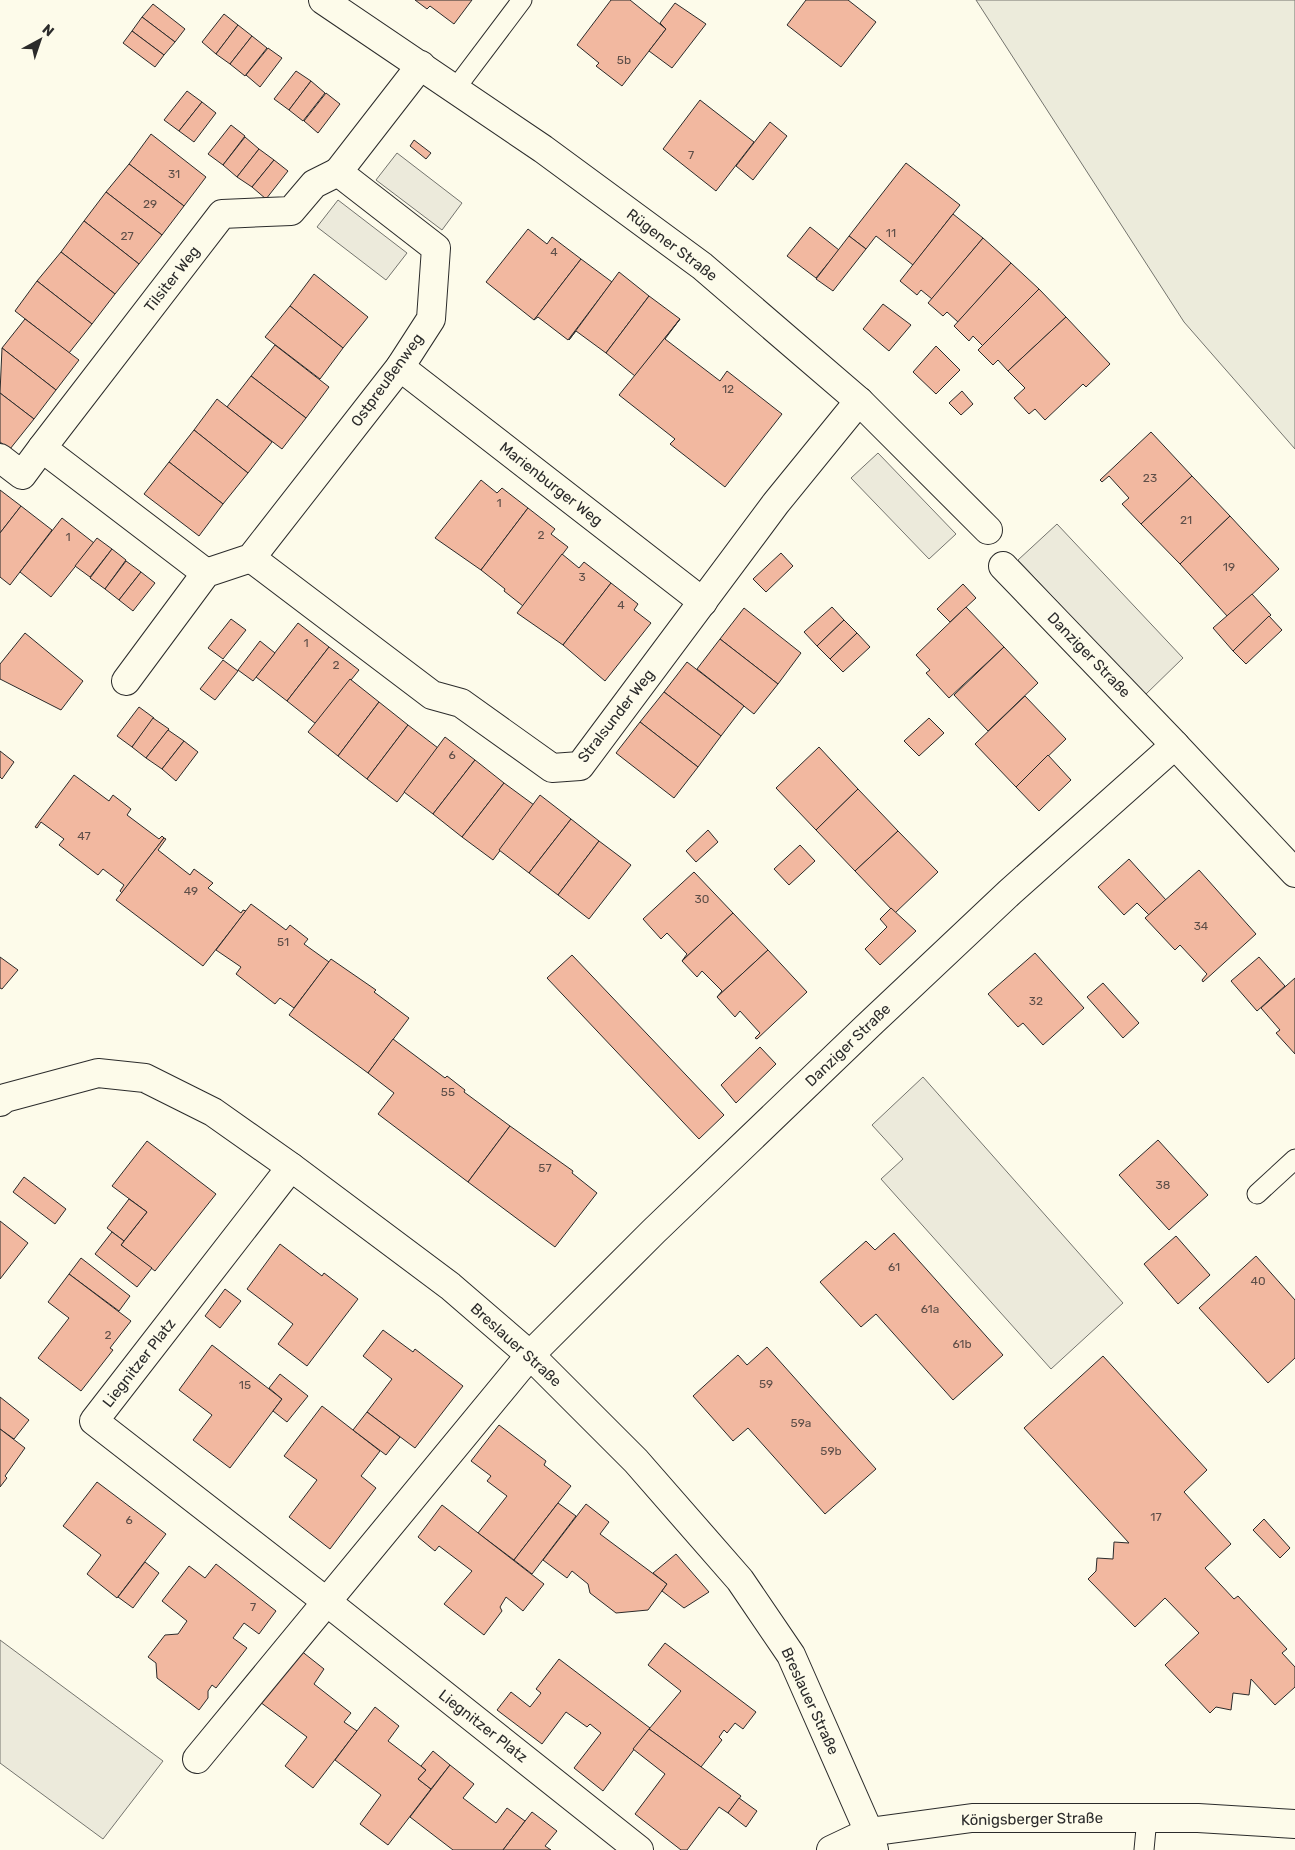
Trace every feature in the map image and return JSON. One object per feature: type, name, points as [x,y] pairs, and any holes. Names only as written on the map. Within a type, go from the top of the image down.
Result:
[{"type":"street","name":"Rügener Straße","points":[[323,0],[543,149],[702,266],[859,401],[988,530]]},
{"type":"street","points":[[338,172],[420,65]]},
{"type":"street","name":"Ostpreußenweg","points":[[251,558],[400,367],[431,318],[436,248],[338,172]]},
{"type":"street","name":"Tilsiter Weg","points":[[0,458],[22,474],[222,214],[291,211],[314,184],[338,172]]},
{"type":"street","name":"Marienburger Weg","points":[[400,367],[703,602]]},
{"type":"street","name":"Stralsunder Weg","points":[[251,558],[432,695],[461,703],[552,768],[580,766],[776,503],[859,401]]},
{"type":"street","points":[[42,448],[206,573]]},
{"type":"street","points":[[126,681],[206,573],[251,558]]},
{"type":"street","name":"Danziger Straße","points":[[1003,566],[1295,873]]},
{"type":"street","name":"Danziger Straße","points":[[530,1355],[654,1231],[873,1020],[1010,892],[1174,745]]},
{"type":"street","name":"Breslauer Straße","points":[[0,1102],[4,1098],[98,1073],[145,1078],[213,1112],[292,1167],[450,1286],[530,1355],[636,1461],[740,1580],[791,1655],[871,1841]]},
{"type":"street","name":"Liegnitzer Platz","points":[[292,1167],[94,1421],[327,1602],[639,1850]]},
{"type":"street","points":[[197,1759],[530,1355]]},
{"type":"street","name":"Königsberger Straße","points":[[831,1850],[972,1818],[1198,1818],[1295,1824]]},
{"type":"lane","points":[[455,89],[522,0]]},
{"type":"lane","points":[[1257,1194],[1295,1159]]},
{"type":"lane","points":[[1144,1850],[1147,1818]]},
{"type":"shaded area","points":[[976,0],[1295,0],[1295,449],[1184,322]]},
{"type":"shaded area","points":[[397,153],[462,203],[442,230],[376,180]]},
{"type":"shaded area","points":[[338,200],[407,253],[386,280],[317,227]]},
{"type":"shaded area","points":[[878,453],[956,534],[929,559],[851,478]]},
{"type":"shaded area","points":[[1057,524],[1183,658],[1145,695],[1018,560]]},
{"type":"shaded area","points":[[923,1077],[1123,1303],[1051,1369],[881,1179],[903,1159],[872,1125]]},
{"type":"shaded area","points":[[0,1640],[163,1761],[103,1839],[0,1763]]},
{"type":"building","points":[[415,0],[472,0],[454,24],[430,6],[427,9]]},
{"type":"building","points":[[611,0],[630,0],[666,29],[622,86],[596,66],[599,63],[577,45]]},
{"type":"building","points":[[806,0],[848,0],[876,22],[841,67],[787,25]]},
{"type":"building","points":[[675,3],[706,24],[672,68],[649,51],[666,29],[660,23]]},
{"type":"building","points":[[153,4],[185,29],[175,42],[142,17]]},
{"type":"building","points":[[224,14],[238,25],[216,54],[202,42]]},
{"type":"building","points":[[142,17],[175,42],[164,55],[132,31]]},
{"type":"building","points":[[238,25],[252,36],[230,64],[216,54]]},
{"type":"building","points":[[132,31],[164,55],[155,67],[123,43]]},
{"type":"building","points":[[252,36],[267,48],[245,76],[230,64]]},
{"type":"building","points":[[268,48],[282,58],[260,87],[246,75]]},
{"type":"building","points":[[296,71],[311,81],[289,110],[274,99]]},
{"type":"building","points":[[311,81],[325,93],[303,121],[289,110]]},
{"type":"building","points":[[187,91],[202,102],[179,131],[164,120]]},
{"type":"building","points":[[326,93],[340,104],[318,133],[304,121]]},
{"type":"building","points":[[700,100],[754,142],[716,191],[663,149]]},
{"type":"building","points":[[202,102],[216,113],[194,142],[179,131]]},
{"type":"building","points":[[770,122],[787,136],[753,180],[736,166]]},
{"type":"building","points":[[231,125],[245,136],[223,165],[208,154]]},
{"type":"building","points":[[151,134],[206,177],[184,206],[129,164]]},
{"type":"building","points":[[245,137],[259,149],[237,177],[223,165]]},
{"type":"building","points":[[414,140],[431,153],[426,159],[410,146]]},
{"type":"building","points":[[259,149],[274,160],[252,187],[237,177]]},
{"type":"building","points":[[274,160],[288,171],[266,199],[252,187]]},
{"type":"building","points":[[906,163],[960,205],[913,265],[876,236],[866,249],[849,236]]},
{"type":"building","points":[[129,164],[184,206],[162,235],[106,192]]},
{"type":"building","points":[[106,192],[162,235],[139,264],[84,221]]},
{"type":"building","points":[[953,214],[983,238],[932,299],[921,290],[917,295],[900,281]]},
{"type":"building","points":[[84,221],[139,264],[115,294],[61,252]]},
{"type":"building","points":[[810,227],[839,250],[816,278],[787,256]]},
{"type":"building","points":[[528,229],[547,244],[552,237],[581,259],[534,320],[486,282]]},
{"type":"building","points":[[849,236],[866,249],[833,291],[816,279]]},
{"type":"building","points":[[983,238],[1011,263],[958,322],[947,312],[943,316],[928,303]]},
{"type":"building","points":[[61,252],[115,294],[92,324],[37,281]]},
{"type":"building","points":[[581,259],[612,282],[568,340],[538,317],[534,320]]},
{"type":"building","points":[[1011,263],[1039,289],[983,346],[973,336],[969,341],[954,326]]},
{"type":"building","points":[[619,272],[649,296],[606,353],[576,331],[569,340]]},
{"type":"building","points":[[314,274],[368,317],[343,348],[290,306]]},
{"type":"building","points":[[37,281],[92,324],[69,353],[15,311]]},
{"type":"building","points":[[1039,289],[1066,317],[1008,371],[998,360],[993,365],[978,350]]},
{"type":"building","points":[[649,296],[680,319],[635,376],[606,353]]},
{"type":"building","points":[[883,304],[911,325],[889,351],[863,329]]},
{"type":"building","points":[[290,306],[343,348],[320,379],[265,337]]},
{"type":"building","points":[[1066,317],[1110,364],[1086,387],[1083,384],[1045,420],[1035,409],[1029,414],[1014,398],[1025,388],[1008,371]]},
{"type":"building","points":[[25,319],[79,360],[56,390],[2,348]]},
{"type":"building","points":[[680,319],[665,339],[720,381],[727,371],[782,414],[725,487],[670,444],[675,439],[619,395]]},
{"type":"building","points":[[275,345],[329,387],[306,418],[251,376]]},
{"type":"building","points":[[936,346],[960,370],[936,394],[913,372]]},
{"type":"building","points":[[2,348],[56,390],[34,419],[0,393]]},
{"type":"building","points":[[251,376],[306,418],[282,449],[227,407]]},
{"type":"building","points":[[962,391],[973,404],[961,415],[949,403]]},
{"type":"building","points":[[0,393],[34,419],[10,449],[0,442]]},
{"type":"building","points":[[217,399],[272,442],[248,473],[194,430]]},
{"type":"building","points":[[194,430],[248,473],[223,504],[169,462]]},
{"type":"building","points":[[1151,432],[1192,476],[1141,524],[1122,504],[1129,498],[1109,476],[1102,482],[1100,480]]},
{"type":"building","points":[[169,462],[223,504],[199,536],[144,494]]},
{"type":"building","points":[[1192,476],[1230,516],[1180,564],[1141,524]]},
{"type":"building","points":[[481,480],[497,493],[502,488],[528,508],[481,570],[435,538]]},
{"type":"building","points":[[0,490],[21,506],[0,533]]},
{"type":"building","points":[[21,506],[52,530],[10,585],[0,577],[0,533]]},
{"type":"building","points":[[528,508],[555,529],[551,534],[568,547],[523,606],[481,570]]},
{"type":"building","points":[[1230,516],[1279,569],[1228,617],[1180,564]]},
{"type":"building","points":[[62,518],[94,543],[51,597],[20,572]]},
{"type":"building","points":[[97,538],[112,549],[90,577],[75,566]]},
{"type":"building","points":[[112,549],[126,560],[105,589],[90,578]]},
{"type":"building","points":[[781,553],[793,566],[766,592],[753,579]]},
{"type":"building","points":[[562,554],[579,568],[584,562],[611,583],[563,645],[517,613]]},
{"type":"building","points":[[126,561],[141,572],[119,600],[105,589]]},
{"type":"building","points":[[141,572],[155,583],[133,611],[119,600]]},
{"type":"building","points":[[611,583],[638,604],[634,610],[651,623],[605,681],[563,645]]},
{"type":"building","points":[[963,584],[976,598],[950,622],[937,609]]},
{"type":"building","points":[[1252,594],[1271,615],[1233,651],[1213,628]]},
{"type":"building","points":[[832,607],[844,620],[817,646],[804,632]]},
{"type":"building","points":[[966,607],[1004,647],[949,698],[926,673],[930,670],[916,655]]},
{"type":"building","points":[[744,608],[801,653],[778,684],[720,639]]},
{"type":"building","points":[[1269,616],[1282,630],[1246,664],[1233,651]]},
{"type":"building","points":[[231,619],[246,630],[223,659],[208,648]]},
{"type":"building","points":[[844,620],[857,633],[830,659],[817,646]]},
{"type":"building","points":[[298,623],[329,647],[287,701],[256,677]]},
{"type":"building","points":[[25,633],[83,681],[61,710],[0,679],[0,664]]},
{"type":"building","points":[[857,633],[870,647],[843,672],[830,659]]},
{"type":"building","points":[[720,639],[778,684],[754,714],[697,669]]},
{"type":"building","points":[[260,641],[275,653],[253,681],[238,670]]},
{"type":"building","points":[[329,647],[359,670],[316,724],[287,701]]},
{"type":"building","points":[[1004,647],[1038,683],[988,731],[954,695]]},
{"type":"building","points":[[223,660],[238,671],[215,700],[200,689]]},
{"type":"building","points":[[687,662],[744,706],[721,736],[664,692]]},
{"type":"building","points":[[350,679],[379,702],[338,756],[308,732]]},
{"type":"building","points":[[664,692],[721,736],[698,767],[640,722]]},
{"type":"building","points":[[1025,696],[1066,739],[1016,787],[975,744]]},
{"type":"building","points":[[379,702],[408,725],[367,779],[338,756]]},
{"type":"building","points":[[139,707],[154,718],[132,747],[117,736]]},
{"type":"building","points":[[153,718],[169,729],[146,758],[132,747]]},
{"type":"building","points":[[929,718],[944,733],[919,756],[904,741]]},
{"type":"building","points":[[640,722],[698,767],[674,798],[616,753]]},
{"type":"building","points":[[408,725],[438,748],[397,802],[367,779]]},
{"type":"building","points":[[168,730],[184,741],[162,769],[146,758]]},
{"type":"building","points":[[445,737],[475,760],[433,814],[404,792]]},
{"type":"building","points":[[184,741],[198,752],[176,781],[162,769]]},
{"type":"building","points":[[819,747],[858,789],[816,830],[776,788]]},
{"type":"building","points":[[0,751],[14,762],[2,779],[0,777]]},
{"type":"building","points":[[1048,755],[1071,780],[1039,811],[1016,787]]},
{"type":"building","points":[[475,760],[504,783],[462,837],[433,814]]},
{"type":"building","points":[[74,775],[109,801],[113,795],[131,809],[127,815],[159,839],[162,836],[164,838],[122,893],[120,891],[124,885],[103,869],[98,875],[59,845],[64,839],[41,822],[37,828],[35,827]]},
{"type":"building","points":[[504,783],[534,805],[493,860],[462,837]]},
{"type":"building","points":[[858,789],[898,831],[855,871],[816,830]]},
{"type":"building","points":[[540,795],[571,819],[529,873],[499,850]]},
{"type":"building","points":[[571,819],[599,841],[558,895],[529,873]]},
{"type":"building","points":[[708,830],[718,842],[696,862],[686,851]]},
{"type":"building","points":[[898,831],[938,872],[895,913],[855,871]]},
{"type":"building","points":[[164,838],[166,839],[158,850],[190,875],[194,869],[213,883],[208,888],[241,913],[243,910],[246,911],[203,966],[116,900]]},
{"type":"building","points":[[599,841],[631,865],[589,919],[558,895]]},
{"type":"building","points":[[800,845],[815,861],[789,885],[774,869]]},
{"type":"building","points":[[1129,859],[1166,900],[1149,915],[1137,903],[1124,915],[1098,887]]},
{"type":"building","points":[[1199,870],[1256,934],[1203,982],[1202,980],[1207,974],[1180,945],[1175,950],[1145,918]]},
{"type":"building","points":[[694,872],[733,913],[682,961],[687,954],[667,933],[661,939],[643,919]]},
{"type":"building","points":[[251,904],[286,930],[290,925],[308,939],[304,944],[329,962],[294,1008],[280,998],[275,1004],[236,974],[241,967],[216,950]]},
{"type":"building","points":[[891,908],[916,931],[880,965],[865,949],[887,927],[880,919]]},
{"type":"building","points":[[733,913],[768,950],[717,997],[722,991],[702,971],[697,977],[682,961]]},
{"type":"building","points":[[768,950],[807,992],[757,1039],[755,1038],[760,1033],[740,1011],[735,1017],[717,997]]},
{"type":"building","points":[[1035,953],[1084,1008],[1043,1045],[1023,1023],[1018,1027],[988,994]]},
{"type":"building","points":[[572,955],[724,1115],[699,1139],[547,978]]},
{"type":"building","points":[[0,957],[18,970],[2,989],[0,988]]},
{"type":"building","points":[[1259,957],[1285,986],[1257,1011],[1231,981]]},
{"type":"building","points":[[331,959],[376,990],[374,992],[409,1018],[368,1073],[289,1015]]},
{"type":"building","points":[[1295,978],[1295,1054],[1276,1033],[1280,1030],[1261,1008]]},
{"type":"building","points":[[1103,983],[1139,1023],[1123,1038],[1087,997]]},
{"type":"building","points":[[393,1039],[445,1078],[447,1076],[465,1090],[464,1092],[510,1126],[468,1182],[378,1114],[394,1093],[368,1073]]},
{"type":"building","points":[[760,1047],[776,1064],[736,1103],[721,1085]]},
{"type":"building","points":[[510,1126],[573,1171],[572,1173],[597,1193],[555,1247],[468,1182]]},
{"type":"building","points":[[1158,1140],[1208,1195],[1169,1230],[1119,1175]]},
{"type":"building","points":[[147,1141],[216,1194],[155,1271],[121,1245],[147,1212],[112,1186]]},
{"type":"building","points":[[24,1177],[66,1209],[55,1224],[13,1192]]},
{"type":"building","points":[[129,1199],[147,1212],[124,1241],[107,1228]]},
{"type":"building","points":[[0,1221],[28,1243],[0,1279]]},
{"type":"building","points":[[112,1232],[124,1241],[121,1245],[152,1268],[137,1287],[95,1254]]},
{"type":"building","points":[[894,1233],[1003,1355],[953,1400],[876,1314],[861,1327],[820,1282],[866,1241],[875,1250]]},
{"type":"building","points":[[1176,1236],[1210,1275],[1178,1304],[1144,1264]]},
{"type":"building","points":[[280,1244],[322,1276],[324,1273],[358,1299],[307,1366],[278,1344],[293,1324],[247,1289]]},
{"type":"building","points":[[1256,1256],[1295,1300],[1295,1358],[1268,1383],[1199,1308]]},
{"type":"building","points":[[81,1258],[130,1296],[119,1311],[69,1274]]},
{"type":"building","points":[[69,1274],[131,1321],[110,1348],[113,1350],[81,1391],[38,1358],[69,1318],[48,1302]]},
{"type":"building","points":[[225,1289],[241,1301],[220,1328],[205,1316]]},
{"type":"building","points":[[383,1330],[413,1352],[415,1349],[463,1386],[415,1448],[367,1412],[392,1379],[363,1356]]},
{"type":"building","points":[[212,1345],[282,1399],[230,1468],[193,1440],[212,1415],[179,1390]]},
{"type":"building","points":[[767,1347],[876,1469],[825,1514],[748,1428],[733,1441],[693,1396],[738,1355],[747,1365]]},
{"type":"building","points":[[1103,1356],[1207,1470],[1184,1492],[1231,1544],[1205,1568],[1234,1599],[1238,1596],[1287,1649],[1282,1653],[1295,1667],[1295,1687],[1275,1705],[1251,1679],[1249,1695],[1233,1693],[1231,1710],[1216,1707],[1210,1713],[1165,1665],[1199,1633],[1165,1598],[1135,1627],[1088,1579],[1096,1571],[1097,1558],[1113,1559],[1114,1542],[1129,1543],[1024,1428]]},
{"type":"building","points":[[280,1374],[308,1396],[287,1422],[273,1411],[282,1399],[269,1388]]},
{"type":"building","points":[[0,1397],[29,1420],[14,1439],[0,1429]]},
{"type":"building","points":[[322,1406],[380,1451],[361,1476],[376,1488],[330,1549],[289,1517],[317,1480],[284,1456]]},
{"type":"building","points":[[367,1412],[400,1437],[386,1455],[353,1430]]},
{"type":"building","points":[[499,1425],[546,1461],[544,1465],[571,1486],[514,1560],[478,1533],[507,1496],[487,1481],[491,1476],[471,1461]]},
{"type":"building","points":[[0,1429],[25,1448],[5,1476],[7,1478],[0,1487]]},
{"type":"building","points":[[97,1482],[166,1534],[117,1598],[87,1574],[101,1555],[63,1526]]},
{"type":"building","points":[[558,1503],[576,1516],[532,1574],[514,1560]]},
{"type":"building","points":[[586,1504],[609,1522],[600,1534],[667,1584],[648,1610],[616,1613],[590,1593],[588,1584],[572,1571],[567,1578],[543,1560]]},
{"type":"building","points":[[442,1505],[544,1584],[523,1611],[506,1597],[500,1607],[502,1611],[484,1635],[444,1604],[472,1571],[439,1546],[435,1551],[418,1537]]},
{"type":"building","points":[[1264,1519],[1290,1548],[1280,1558],[1253,1530]]},
{"type":"building","points":[[676,1554],[709,1592],[684,1608],[662,1591],[667,1584],[653,1573]]},
{"type":"building","points":[[145,1562],[159,1573],[133,1608],[118,1597]]},
{"type":"building","points":[[216,1564],[276,1611],[259,1634],[244,1623],[233,1638],[247,1648],[216,1688],[212,1685],[208,1691],[208,1698],[199,1710],[157,1678],[156,1663],[148,1657],[165,1635],[178,1634],[187,1621],[162,1601],[189,1566],[205,1578]]},
{"type":"building","points":[[665,1643],[756,1712],[743,1729],[735,1723],[727,1733],[724,1730],[719,1737],[722,1740],[701,1767],[649,1729],[681,1691],[648,1665]]},
{"type":"building","points":[[300,1650],[324,1669],[314,1684],[351,1713],[344,1722],[357,1731],[313,1788],[285,1766],[307,1737],[260,1702]]},
{"type":"building","points":[[559,1659],[650,1728],[603,1791],[574,1768],[601,1733],[590,1724],[587,1727],[566,1712],[542,1744],[497,1710],[511,1692],[530,1707],[541,1693],[536,1689]]},
{"type":"building","points":[[375,1707],[399,1726],[388,1741],[426,1770],[418,1779],[431,1789],[388,1845],[360,1824],[381,1795],[335,1760]]},
{"type":"building","points":[[649,1729],[741,1796],[728,1813],[719,1807],[687,1850],[681,1850],[635,1814],[665,1774],[633,1749]]},
{"type":"building","points":[[433,1751],[450,1765],[431,1789],[418,1779],[426,1770],[421,1766]]},
{"type":"building","points":[[450,1765],[474,1784],[463,1798],[496,1823],[507,1808],[525,1821],[503,1850],[453,1850],[410,1817]]},
{"type":"building","points":[[739,1798],[757,1811],[746,1827],[728,1813]]},
{"type":"building","points":[[532,1812],[557,1831],[545,1846],[551,1850],[503,1850]]}]
